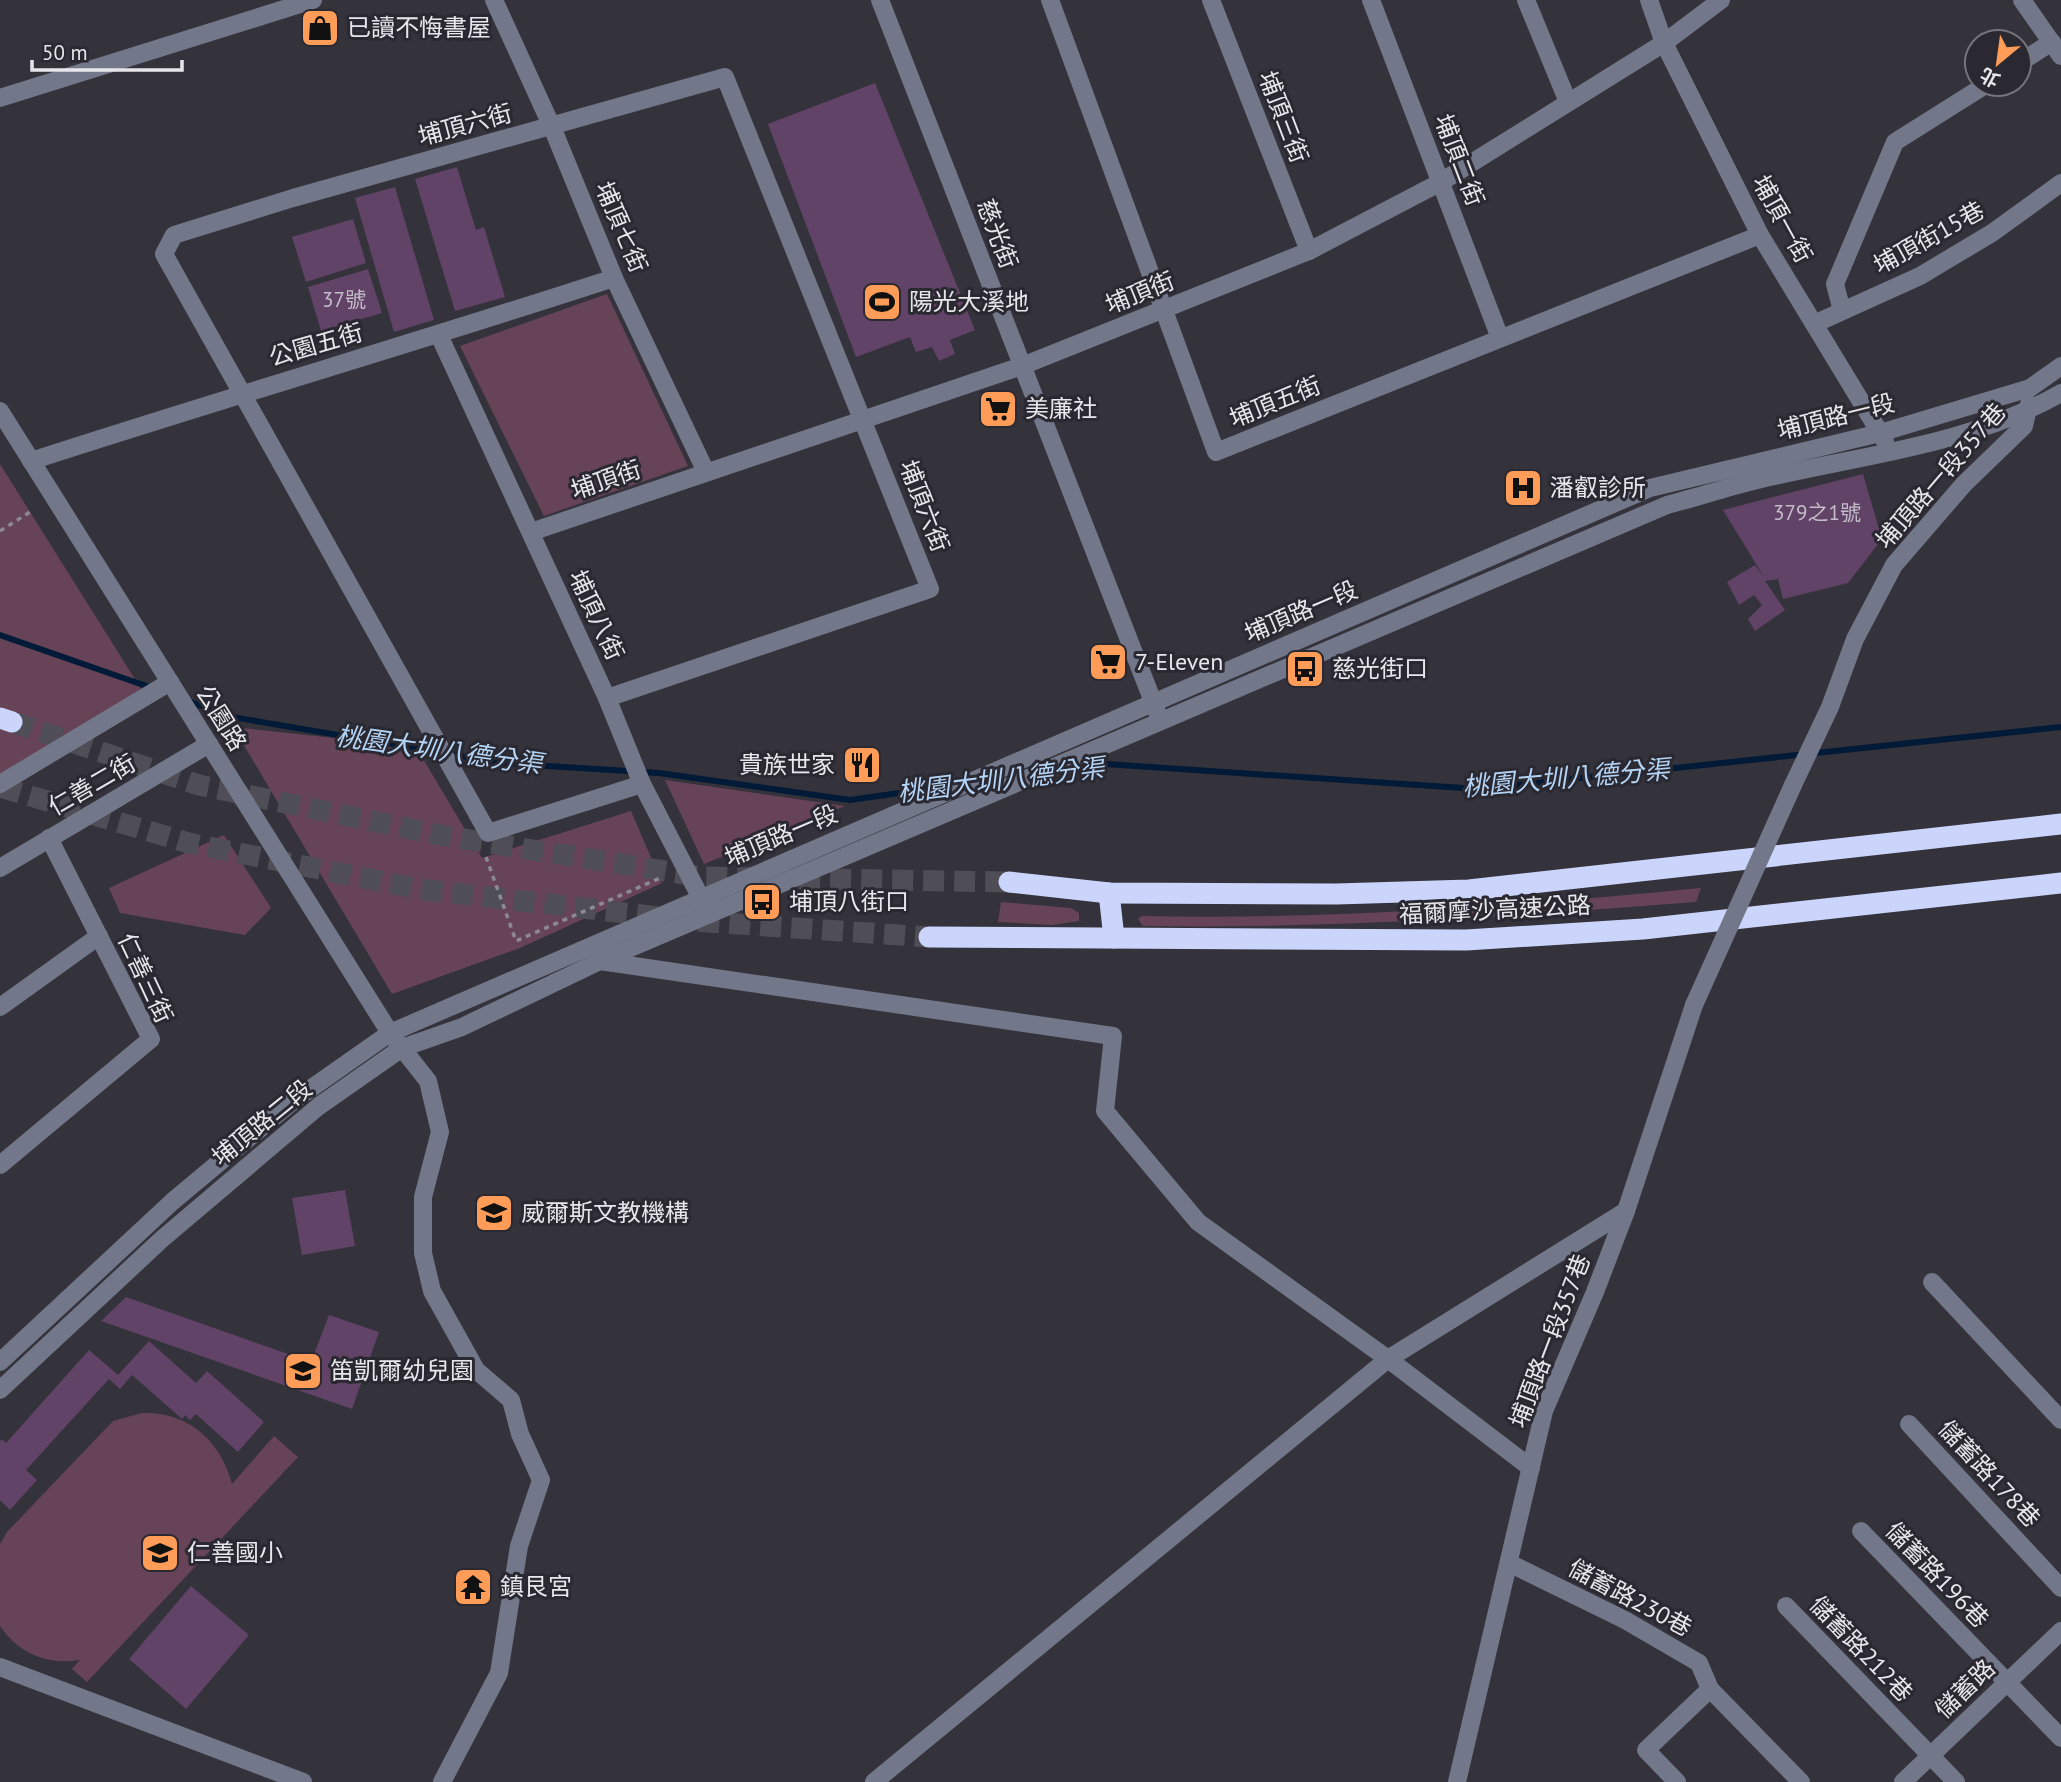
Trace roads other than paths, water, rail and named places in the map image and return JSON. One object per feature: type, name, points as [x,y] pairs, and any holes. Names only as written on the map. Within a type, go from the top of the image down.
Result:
[{"type":"highway","name":"福爾摩沙高速公路","points":[[1009,883],[1110,893],[1336,894],[1469,890],[2061,824]]},
{"type":"highway","name":"福爾摩沙高速公路","points":[[929,937],[1340,942],[1493,939],[1643,929],[2061,883]]},
{"type":"highway","points":[[1110,893],[1114,938]]},
{"type":"street","points":[[0,98],[313,0]]},
{"type":"street","name":"埔頂七街","points":[[494,0],[552,127],[614,278],[706,472]]},
{"type":"street","name":"慈光街","points":[[880,0],[1161,721]]},
{"type":"street","name":"埔頂五街","points":[[1051,0],[1216,452],[1760,235]]},
{"type":"street","name":"埔頂三街","points":[[1211,0],[1309,251]]},
{"type":"street","name":"埔頂二街","points":[[1371,0],[1500,338]]},
{"type":"street","points":[[1526,0],[1569,103]]},
{"type":"street","name":"埔頂一街","points":[[1649,0],[1664,43],[1760,235],[1891,453]]},
{"type":"street","name":"埔頂街","points":[[531,532],[1022,366],[1309,251],[1441,182],[1664,43],[1721,0]]},
{"type":"street","points":[[2022,0],[2056,49],[2033,58]]},
{"type":"street","name":"埔頂六街","points":[[607,698],[930,589],[725,77],[293,198],[174,235],[164,254],[239,393],[488,833],[642,784]]},
{"type":"street","points":[[1842,311],[1836,284],[1895,142],[1965,98]]},
{"type":"street","name":"埔頂街15巷","points":[[1814,324],[1920,276],[1992,233],[2061,183]]},
{"type":"street","name":"公園五街","points":[[31,461],[239,393],[439,335],[614,278]]},
{"type":"street","name":"埔頂八街","points":[[439,335],[607,698],[642,784],[705,906]]},
{"type":"street","name":"埔頂路一段","points":[[600,961],[705,906],[1153,702],[1650,488],[1880,433],[2030,388],[2061,366]]},
{"type":"street","name":"埔頂路一段357巷","points":[[1457,1782],[1544,1411],[1626,1211],[1694,1005],[1830,708],[1855,639],[1894,565],[1964,484],[2024,426],[2029,411],[2030,388]]},
{"type":"street","name":"埔頂路一段","points":[[576,951],[705,906],[1161,721],[1667,505],[1750,481],[1891,453],[2029,411],[2061,393]]},
{"type":"street","name":"公園路","points":[[0,411],[390,1033],[428,1081],[440,1132],[423,1197],[423,1254],[432,1291],[476,1370],[511,1401],[520,1434],[541,1480],[519,1546],[499,1673],[442,1782]]},
{"type":"street","points":[[0,784],[170,682]]},
{"type":"street","name":"仁善二街","points":[[0,868],[209,744]]},
{"type":"street","name":"仁善三街","points":[[0,1165],[151,1039],[49,838]]},
{"type":"street","points":[[0,1007],[99,936]]},
{"type":"street","name":"埔頂路二段","points":[[0,1362],[173,1201],[293,1101],[390,1033],[576,951]]},
{"type":"street","points":[[600,961],[1113,1036],[1105,1111],[1198,1222],[1388,1359],[1531,1468]]},
{"type":"street","name":"埔頂路二段","points":[[0,1390],[85,1308],[235,1175],[319,1106],[402,1048],[462,1027],[600,961]]},
{"type":"street","points":[[874,1782],[1388,1359],[1626,1211]]},
{"type":"street","points":[[1933,1282],[2061,1420]]},
{"type":"street","name":"儲蓄路178巷","points":[[1909,1424],[2061,1588]]},
{"type":"street","name":"儲蓄路196巷","points":[[1861,1531],[2061,1738]]},
{"type":"street","name":"儲蓄路230巷","points":[[1509,1563],[1625,1620],[1699,1663],[1710,1689],[1801,1782]]},
{"type":"street","name":"儲蓄路212巷","points":[[1786,1606],[1956,1782]]},
{"type":"street","name":"儲蓄路","points":[[1903,1782],[2061,1631]]},
{"type":"street","points":[[0,1667],[303,1782]]},
{"type":"street","points":[[1677,1782],[1646,1750],[1710,1689]]},
{"type":"waterway","name":"桃園大圳八德分渠","points":[[0,635],[152,688]]},
{"type":"waterway","name":"桃園大圳八德分渠","points":[[188,701],[232,717],[438,752]]},
{"type":"waterway","name":"桃園大圳八德分渠","points":[[1067,770],[1106,764],[1478,789],[2061,727]]},
{"type":"waterway","name":"桃園大圳八德分渠","points":[[449,754],[501,763],[659,773],[850,800],[941,787]]},
{"type":"tunnel","points":[[12,722],[199,785],[439,835],[703,877],[1009,882]]},
{"type":"tunnel","points":[[0,787],[189,843],[419,889],[693,921],[929,937]]},
{"type":"place","name":"已讀不悔書屋","points":[[320,28]]},
{"type":"place","name":"陽光大溪地","points":[[882,302]]},
{"type":"place","name":"美廉社","points":[[998,409]]},
{"type":"place","name":"潘叡診所","points":[[1523,488]]},
{"type":"place","name":"7-Eleven","points":[[1108,662]]},
{"type":"place","name":"慈光街口","points":[[1305,669]]},
{"type":"place","name":"貴族世家","points":[[862,765]]},
{"type":"place","name":"埔頂八街口","points":[[762,902]]},
{"type":"place","name":"威爾斯文教機構","points":[[494,1213]]},
{"type":"place","name":"笛凱爾幼兒園","points":[[303,1371]]},
{"type":"place","name":"仁善國小","points":[[160,1553]]},
{"type":"place","name":"鎮艮宮","points":[[473,1587]]}]
